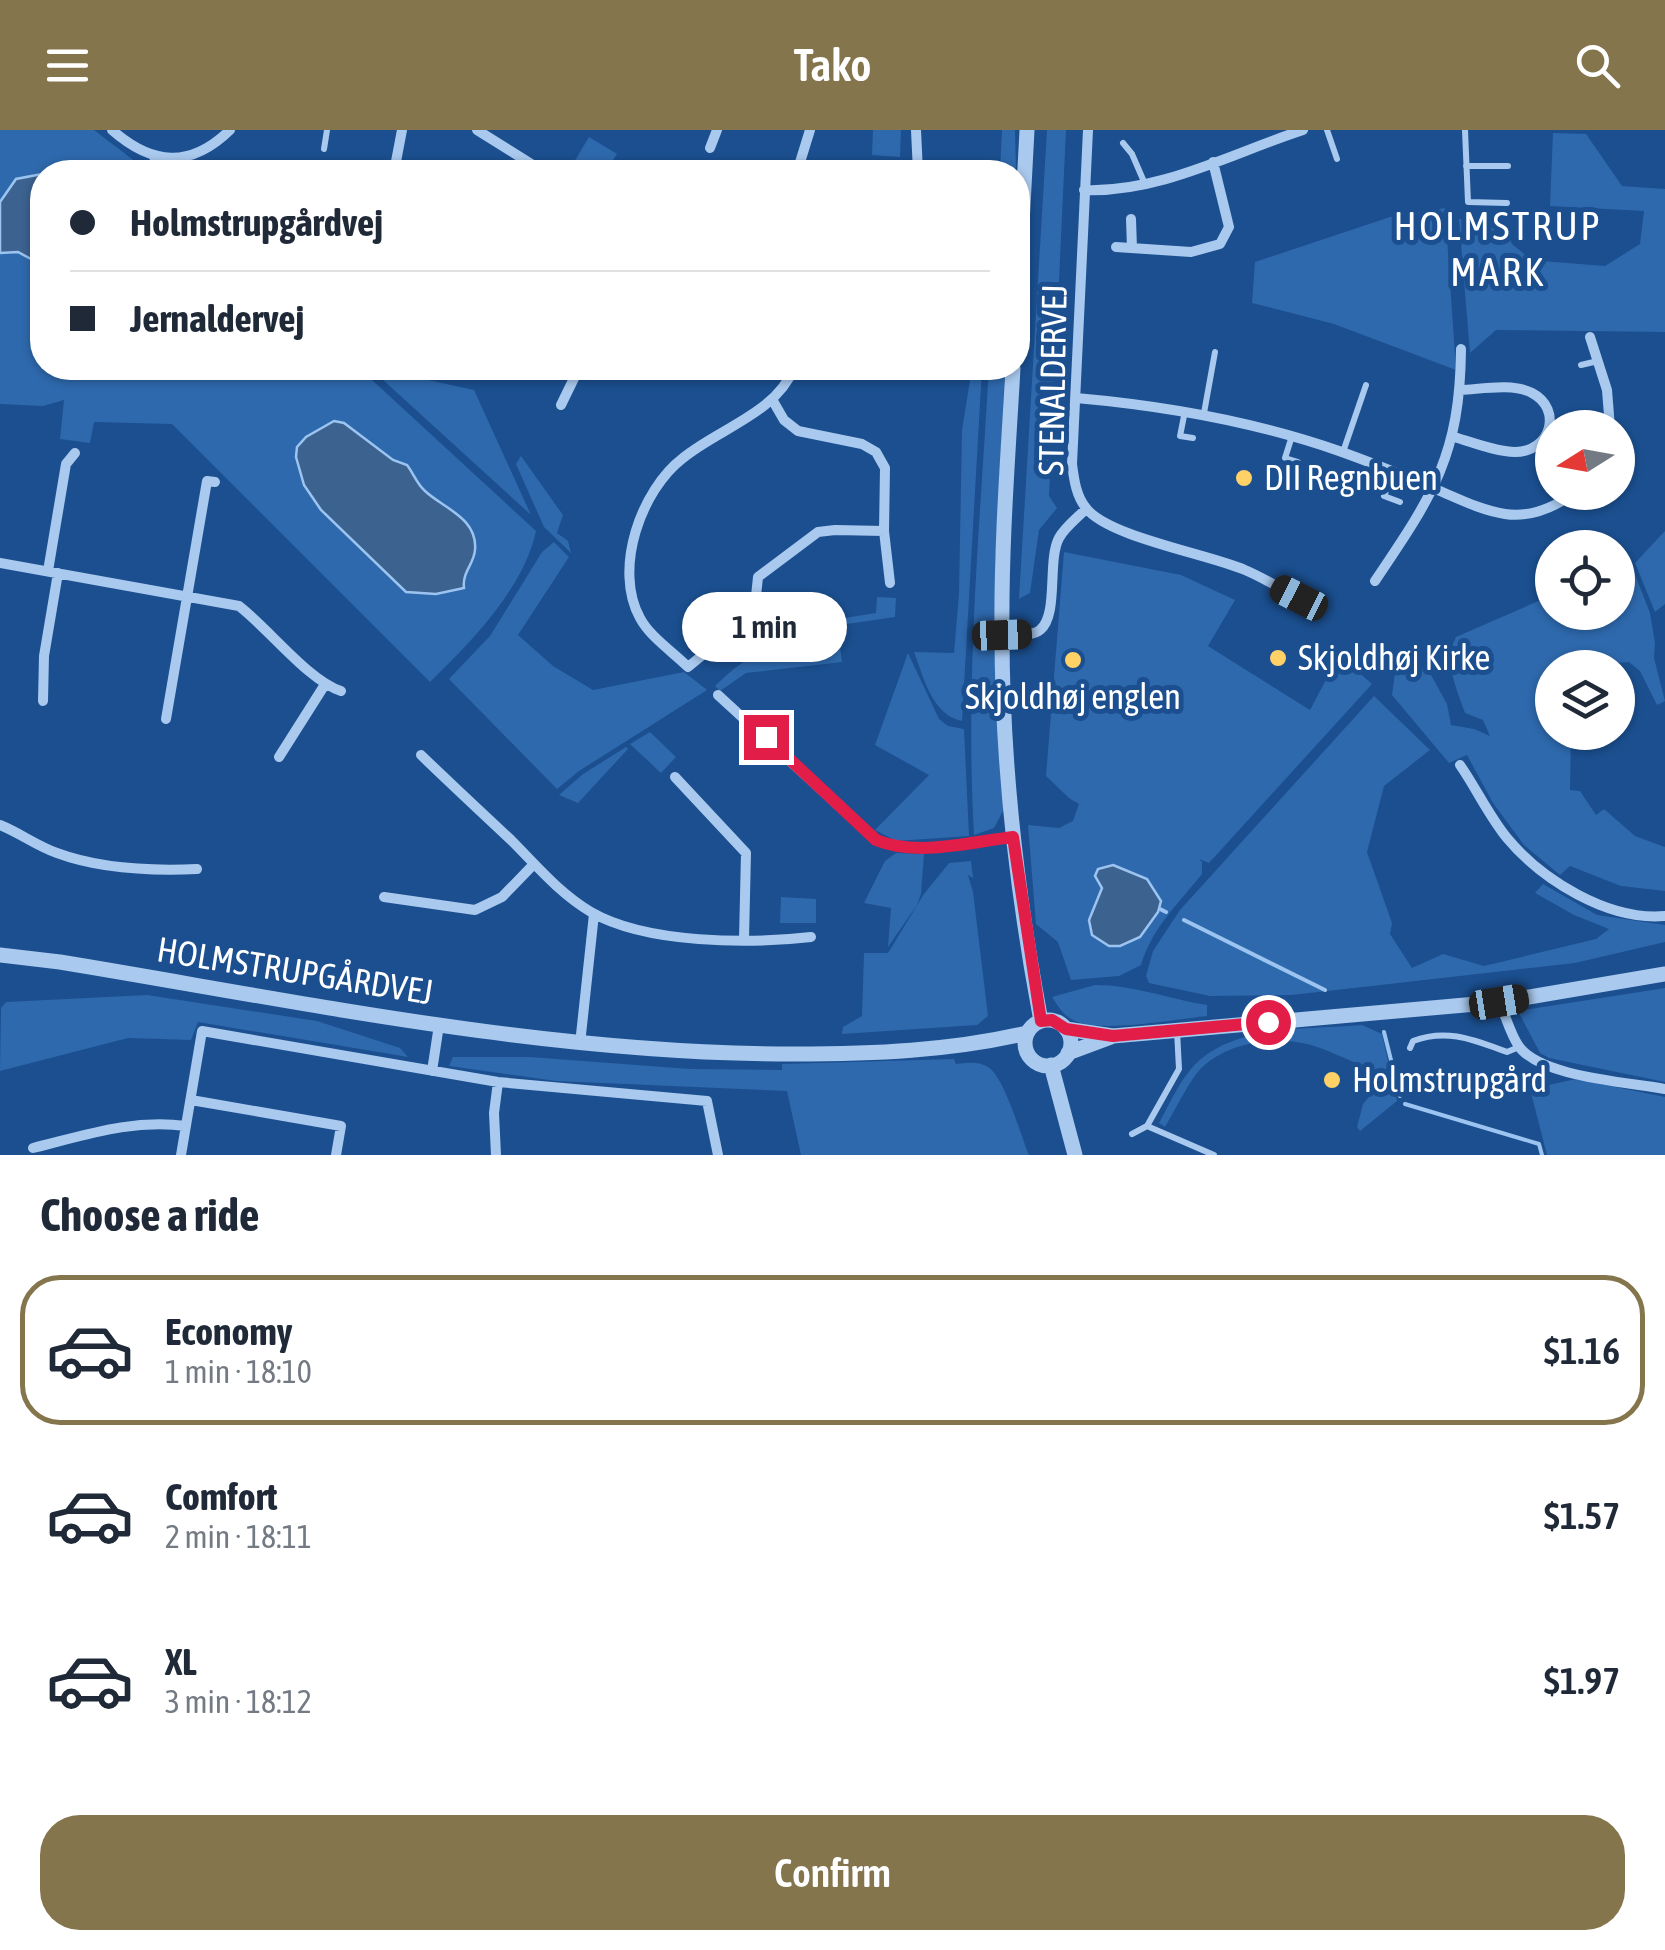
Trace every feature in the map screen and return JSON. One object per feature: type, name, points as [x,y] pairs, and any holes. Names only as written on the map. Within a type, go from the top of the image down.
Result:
[{"type":"street","points":[[112,130],[137,150],[174,158],[198,154],[230,130]]},
{"type":"street","points":[[396,160],[402,130]]},
{"type":"street","points":[[478,130],[525,160]]},
{"type":"street","points":[[710,148],[717,130]]},
{"type":"street","points":[[800,160],[810,130]]},
{"type":"street","points":[[916,130],[917,160]]},
{"type":"street","points":[[1025,160],[1027,130]]},
{"type":"street","name":"STENALDERVEJ","points":[[1088,130],[1072,464],[1075,486],[1086,510],[1111,526],[1244,569],[1299,598],[1316,600]]},
{"type":"street","points":[[1084,190],[1110,191],[1145,185],[1213,162],[1277,134],[1303,130]]},
{"type":"street","points":[[1116,247],[1191,252],[1220,244],[1229,227],[1213,162]]},
{"type":"street","points":[[1132,218],[1132,248]]},
{"type":"street","points":[[1590,337],[1607,390],[1609,410]]},
{"type":"street","points":[[1375,580],[1435,489],[1454,437],[1461,390],[1461,349]]},
{"type":"street","points":[[561,405],[573,380]]},
{"type":"street","points":[[704,652],[688,667],[641,620],[630,594],[634,539],[666,473],[773,401],[786,380]]},
{"type":"street","points":[[1013,380],[1002,635],[1013,837],[1041,1021]]},
{"type":"street","points":[[1454,437],[1512,452],[1532,450],[1545,440],[1550,424],[1546,407],[1533,394],[1514,388],[1461,390]]},
{"type":"street","points":[[1076,398],[1204,412],[1343,452],[1483,509],[1509,515],[1542,510]]},
{"type":"street","points":[[773,401],[784,420],[798,430],[862,444],[876,452],[885,468],[884,531],[890,583]]},
{"type":"street","points":[[43,701],[44,656],[66,464],[75,453]]},
{"type":"street","points":[[166,719],[207,480],[215,482]]},
{"type":"street","name":"STENALDERVEJ","points":[[1002,635],[1035,634],[1044,627],[1056,544],[1064,530],[1086,510]]},
{"type":"street","points":[[756,596],[758,577],[818,532],[884,531]]},
{"type":"street","points":[[0,564],[239,606],[324,686],[341,691]]},
{"type":"street","points":[[279,756],[324,686]]},
{"type":"street","points":[[718,695],[876,840],[892,847],[913,848],[1013,837]]},
{"type":"street","points":[[420,755],[562,892],[594,914],[663,936],[812,937]]},
{"type":"street","points":[[1460,765],[1506,837],[1538,868],[1595,901],[1626,912],[1665,916]]},
{"type":"street","points":[[675,777],[746,853],[744,938]]},
{"type":"street","points":[[0,825],[52,852],[75,859],[157,871],[198,869]]},
{"type":"street","points":[[384,897],[475,910],[502,897],[534,864]]},
{"type":"street","points":[[580,1044],[594,914]]},
{"type":"street","name":"HOLMSTRUPGÅRDVEJ","points":[[0,955],[580,1044],[815,1054],[978,1044],[1027,1033]]},
{"type":"street","points":[[1113,1036],[1068,1053],[1051,1065],[1034,1061],[1027,1052],[1027,1033],[1041,1021],[1052,1020],[1066,1029],[1113,1036],[1499,1002],[1665,974]]},
{"type":"street","points":[[1499,1002],[1519,1047],[1535,1063],[1559,1071],[1665,1089]]},
{"type":"street","points":[[432,1070],[439,1025]]},
{"type":"street","points":[[1066,1029],[1070,1040],[1068,1053]]},
{"type":"street","points":[[181,1155],[202,1031],[498,1082],[707,1101],[718,1155]]},
{"type":"street","name":"HOLMSTRUPGÅRDVEJ","points":[[978,1044],[1027,1052]]},
{"type":"street","points":[[1051,1065],[1075,1155]]},
{"type":"street","points":[[496,1155],[494,1113],[498,1082]]},
{"type":"street","points":[[191,1100],[341,1126],[336,1155]]},
{"type":"street","points":[[33,1148],[127,1125],[157,1122],[186,1126]]},
{"type":"lane","points":[[324,149],[328,130]]},
{"type":"lane","points":[[1327,130],[1337,158]]},
{"type":"lane","points":[[1466,130],[1468,202],[1507,203]]},
{"type":"lane","points":[[1123,144],[1132,154],[1145,185]]},
{"type":"lane","points":[[152,156],[153,160]]},
{"type":"lane","points":[[1466,166],[1508,166]]},
{"type":"lane","points":[[1204,412],[1215,352]]},
{"type":"lane","points":[[1582,366],[1599,361]]},
{"type":"lane","points":[[1343,452],[1366,385]]},
{"type":"lane","points":[[1185,410],[1180,436],[1193,438]]},
{"type":"lane","points":[[1292,435],[1286,458],[1298,462]]},
{"type":"lane","points":[[1394,472],[1384,496],[1400,502]]},
{"type":"lane","points":[[1132,1134],[1147,1126],[1178,1069],[1177,1030]]},
{"type":"lane","points":[[1410,1048],[1413,1041],[1431,1034],[1474,1038],[1507,1052],[1519,1047]]},
{"type":"lane","points":[[1147,1126],[1212,1155]]},
{"type":"shaded area","points":[[0,130],[94,130],[133,160],[30,160],[30,380],[372,380],[536,531],[520,573],[494,613],[430,682],[172,424],[94,422],[90,443],[60,439],[64,400],[43,406],[0,404]]},
{"type":"shaded area","points":[[873,130],[901,130],[900,157],[872,155]]},
{"type":"shaded area","points":[[1002,130],[1015,130],[1016,160],[1001,160]]},
{"type":"shaded area","points":[[1047,130],[1066,130],[1049,496],[1057,508],[1039,530],[1030,593],[1019,599]]},
{"type":"shaded area","points":[[1553,133],[1586,134],[1622,186],[1665,189],[1665,332],[1496,330],[1470,353],[1459,219],[1502,220],[1512,244],[1529,258],[1542,261],[1605,266],[1640,244],[1644,211],[1550,206]]},
{"type":"shaded area","points":[[589,137],[617,154],[613,160],[575,160]]},
{"type":"shaded area","points":[[30,176],[30,258],[18,252],[0,253],[0,202],[16,179]]},
{"type":"shaded area","points":[[1445,208],[1456,370],[1334,324],[1252,303],[1255,262],[1390,217]]},
{"type":"shaded area","points":[[383,380],[428,380],[474,390],[531,515]]},
{"type":"shaded area","points":[[970,380],[981,380],[962,721],[936,703],[914,652],[954,653],[962,430]]},
{"type":"shaded area","points":[[988,380],[1004,380],[995,569],[1003,811],[994,828],[974,835],[971,718]]},
{"type":"shaded area","points":[[334,421],[344,423],[393,460],[407,465],[425,491],[465,522],[475,550],[464,588],[436,594],[406,592],[321,510],[304,485],[297,447],[306,437]]},
{"type":"shaded area","points":[[521,456],[563,515],[557,533],[568,541],[571,553],[544,527],[516,464]]},
{"type":"shaded area","points":[[1665,531],[1665,604],[1655,612],[1635,563]]},
{"type":"shaded area","points":[[554,542],[569,557],[518,635],[553,666],[593,690],[684,672],[707,690],[557,789],[449,679],[490,636],[542,552]]},
{"type":"shaded area","points":[[1064,552],[1181,575],[1235,600],[1208,646],[1310,710],[1339,655],[1372,684],[1209,863],[1199,859],[1202,874],[1159,928],[1141,965],[1119,976],[1071,980],[1058,942],[1036,924],[1028,825],[1059,828],[1073,821],[1079,804],[1046,776]]},
{"type":"shaded area","points":[[1635,574],[1650,613],[1654,658],[1665,701],[1657,705],[1635,667],[1635,650],[1535,650],[1535,750],[1571,750],[1570,790],[1580,791],[1596,815],[1604,809],[1635,836],[1665,847],[1665,891],[1621,886],[1570,866],[1560,875],[1524,845],[1493,803],[1467,755],[1449,763],[1392,695],[1395,673],[1426,666],[1447,704],[1451,725],[1490,736],[1483,720],[1465,713],[1458,695],[1451,666],[1456,637],[1535,602],[1535,630],[1635,630]]},
{"type":"shaded area","points":[[877,597],[896,598],[895,617],[820,628],[819,622],[876,613]]},
{"type":"shaded area","points":[[838,629],[842,662],[746,673],[720,691],[715,686],[771,646]]},
{"type":"shaded area","points":[[908,653],[939,719],[948,726],[964,729],[969,836],[896,841],[875,830],[929,775],[875,745]]},
{"type":"shaded area","points":[[1374,696],[1430,750],[1384,786],[1367,852],[1392,923],[1390,934],[1412,968],[1443,954],[1484,966],[1596,939],[1609,929],[1535,893],[1543,884],[1597,915],[1665,925],[1665,942],[1575,963],[1292,995],[1210,996],[1149,983],[1146,976],[1153,951],[1180,910]]},
{"type":"shaded area","points":[[650,732],[676,757],[661,773],[630,744]]},
{"type":"shaded area","points":[[626,747],[578,803],[559,795],[583,774]]},
{"type":"shaded area","points":[[896,853],[924,854],[921,894],[888,947],[891,908],[864,903],[885,861]]},
{"type":"shaded area","points":[[971,861],[973,878],[968,875],[988,1016],[977,1025],[842,1034],[843,1027],[862,1016],[864,953],[888,953],[924,894],[949,863]]},
{"type":"shaded area","points":[[1113,865],[1147,879],[1161,901],[1140,937],[1120,946],[1109,946],[1092,935],[1089,920],[1102,888],[1095,876],[1098,869]]},
{"type":"shaded area","points":[[781,897],[816,899],[816,923],[780,923]]},
{"type":"shaded area","points":[[1095,985],[1207,1005],[1207,1016],[1101,1026],[1066,1016],[1052,997]]},
{"type":"shaded area","points":[[1665,988],[1665,1082],[1549,1058],[1540,1053],[1518,1011]]},
{"type":"shaded area","points":[[147,995],[317,1021],[400,1048],[408,1057],[198,1022],[191,1040],[128,1038],[0,1071],[1,1008],[6,1002]]},
{"type":"shaded area","points":[[1362,1025],[1382,1034],[1397,1101],[1360,1131],[1357,1127],[1363,1104],[1372,1093],[1365,1067],[1293,1041],[1248,1044],[1219,1055],[1197,1073],[1165,1127],[1159,1123],[1191,1069],[1226,1043],[1270,1032]]},
{"type":"shaded area","points":[[453,1057],[530,1057],[690,1069],[782,1070],[782,1064],[954,1059],[956,1064],[984,1065],[994,1073],[1029,1155],[801,1155],[787,1091],[556,1081],[449,1066]]},
{"type":"shaded area","points":[[1576,1079],[1665,1097],[1665,1155],[1547,1155],[1530,1089]]},
{"type":"waterway","points":[[1160,909],[1166,912]]},
{"type":"waterway","points":[[1184,920],[1325,990]]},
{"type":"waterway","points":[[1384,1032],[1400,1096]]},
{"type":"waterway","points":[[1405,1104],[1539,1144],[1542,1155]]},
{"type":"place","name":"DII Regnbuen","points":[[1244,478]]},
{"type":"place","name":"Skjoldhøj Kirke","points":[[1278,658]]},
{"type":"place","name":"Skjoldhøj englen","points":[[1073,660]]},
{"type":"place","name":"Holmstrupgård","points":[[1332,1080]]},
{"type":"district","name":"HOLMSTRUP MARK","points":[[1498,249]]},
{"type":"route","points":[[766,737],[876,840],[892,847],[1013,837],[1041,1021],[1052,1020],[1066,1029],[1113,1036],[1268,1022]]}]
